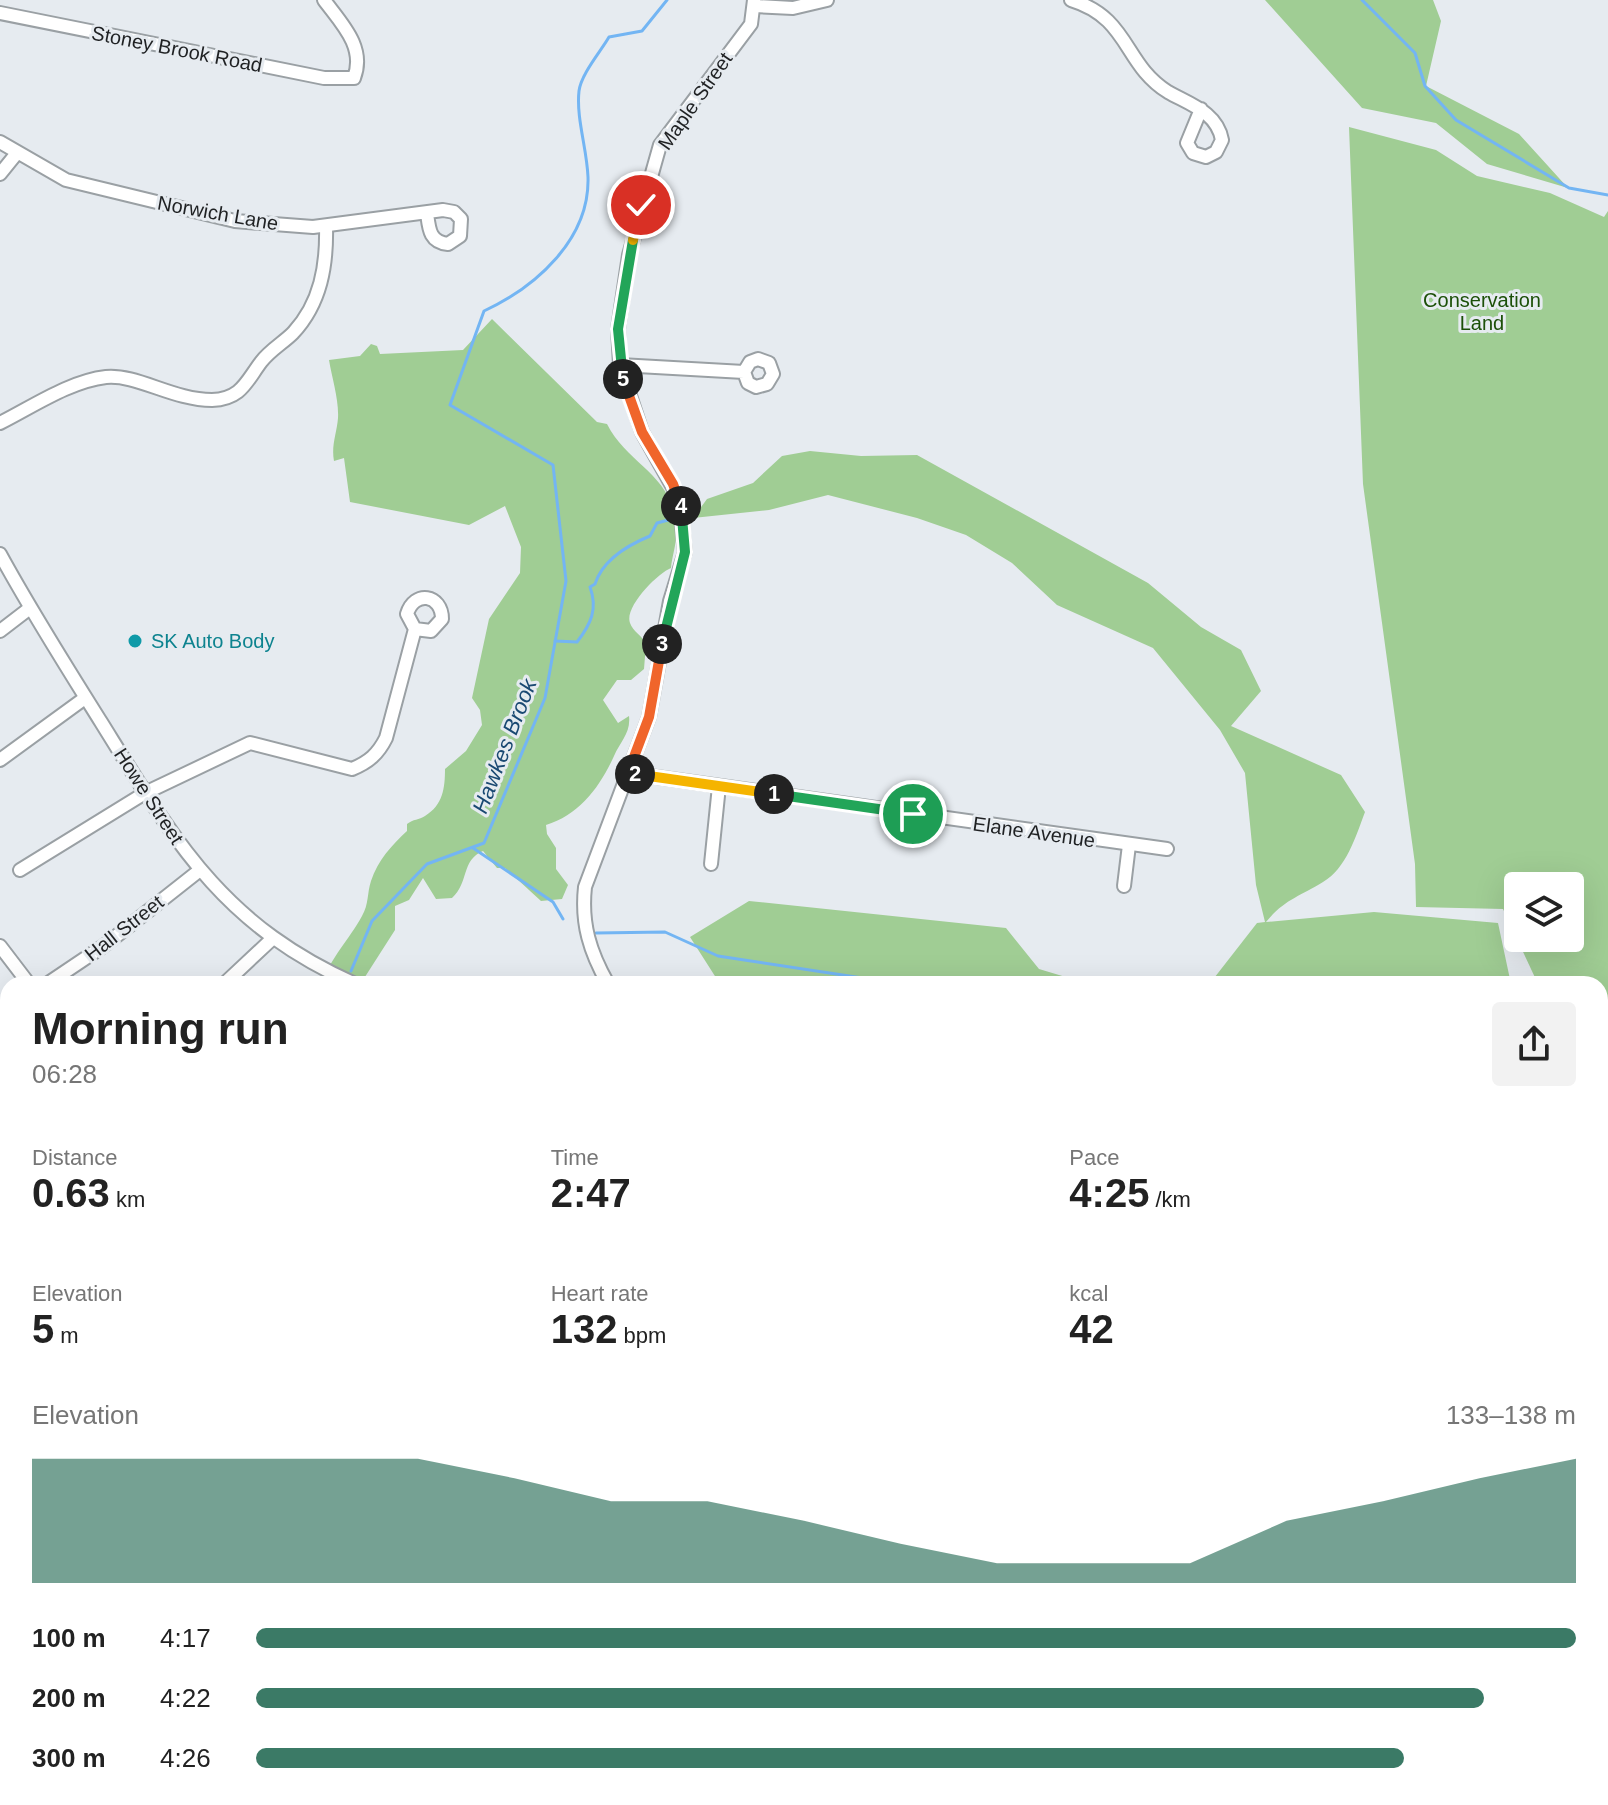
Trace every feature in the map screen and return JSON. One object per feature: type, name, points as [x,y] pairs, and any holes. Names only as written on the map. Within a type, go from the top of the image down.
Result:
[{"type":"street","name":"Stoney Brook Road","points":[[0,13],[324,78],[354,78],[359,66],[353,42],[324,0]]},
{"type":"street","points":[[754,3],[793,8],[827,0]]},
{"type":"street","points":[[1071,0],[1103,15],[1149,76],[1168,91],[1201,109]]},
{"type":"street","name":"Maple Street","points":[[603,976],[593,959],[582,910],[594,854],[649,717],[685,537],[679,498],[642,432],[620,365],[618,329],[622,292],[650,173],[671,129],[751,24],[754,3]]},
{"type":"street","name":"Norwich Lane","points":[[0,142],[66,180],[250,223],[326,226],[427,213]]},
{"type":"street","points":[[0,174],[17,153]]},
{"type":"street","points":[[0,423],[79,385],[106,377],[126,378],[188,399],[223,399],[238,393],[262,360],[293,333],[313,304],[324,269],[326,226]]},
{"type":"street","points":[[620,365],[744,372]]},
{"type":"street","name":"Howe Street","points":[[0,554],[145,793],[200,870],[234,906],[272,939],[312,965],[337,976]]},
{"type":"street","points":[[0,631],[30,608]]},
{"type":"street","points":[[20,870],[145,793],[250,743],[352,769],[365,764],[379,752],[386,738],[415,629]]},
{"type":"street","points":[[0,760],[85,698]]},
{"type":"street","name":"Elane Avenue","points":[[628,773],[1167,849]]},
{"type":"street","points":[[711,864],[719,786]]},
{"type":"street","points":[[1124,886],[1129,845]]},
{"type":"street","name":"Hall Street","points":[[59,976],[105,945],[200,870]]},
{"type":"street","points":[[233,976],[272,939]]},
{"type":"street","points":[[0,946],[23,976]]},
{"type":"green space","points":[[1265,0],[1433,0],[1441,21],[1426,86],[1519,134],[1568,188],[1487,164],[1436,123],[1362,108]]},
{"type":"green space","name":"Conservation Land","points":[[1349,127],[1436,150],[1477,176],[1550,193],[1604,217],[1608,211],[1608,976],[1534,976],[1523,952],[1584,952],[1584,872],[1504,872],[1504,911],[1416,907],[1415,864],[1363,484]]},
{"type":"green space","points":[[492,319],[597,422],[607,424],[668,497],[674,512],[676,536],[671,568],[643,591],[632,608],[631,626],[646,644],[644,669],[631,680],[617,680],[603,700],[618,723],[629,716],[624,737],[602,778],[587,798],[569,814],[546,825],[547,834],[556,848],[556,869],[568,885],[562,899],[541,901],[505,868],[497,868],[483,851],[471,860],[461,886],[452,898],[436,899],[423,878],[409,900],[395,906],[395,930],[366,976],[326,976],[364,912],[371,881],[381,860],[407,831],[407,824],[436,807],[443,789],[445,769],[466,751],[482,725],[480,710],[472,698],[489,619],[520,573],[521,547],[505,506],[469,525],[350,502],[344,458],[334,461],[338,411],[329,360],[360,356],[371,344],[377,346],[380,354],[463,350]]},
{"type":"green space","points":[[810,451],[861,456],[917,455],[1148,583],[1201,627],[1241,650],[1261,691],[1231,726],[1341,775],[1365,812],[1338,869],[1323,882],[1286,903],[1266,922],[1374,912],[1498,923],[1509,976],[1216,976],[1257,923],[1265,922],[1256,885],[1245,773],[1220,730],[1153,648],[1057,605],[1012,563],[966,535],[917,518],[828,495],[769,510],[693,518],[707,499],[753,483],[782,456]]},
{"type":"green space","points":[[749,901],[1006,928],[1039,969],[1062,976],[715,976],[690,937]]},
{"type":"waterway","name":"Hawkes Brook","points":[[351,971],[372,921],[427,864],[484,843],[545,698],[566,581],[553,465],[450,405],[484,311],[522,289],[540,274],[570,240],[580,221],[588,177],[578,101],[587,70],[609,37],[642,31],[667,0]]},
{"type":"waterway","points":[[1362,0],[1415,53],[1425,86],[1456,120],[1569,188],[1608,195]]},
{"type":"waterway","points":[[555,641],[577,642],[592,616],[590,587],[604,567],[625,549],[650,536],[657,523],[672,519]]},
{"type":"waterway","points":[[473,848],[553,902],[563,919]]},
{"type":"waterway","points":[[596,933],[665,932],[718,956],[849,976]]},
{"type":"place","name":"SK Auto Body","points":[[135,641]]},
{"type":"route","points":[[641,205],[620,303],[620,365],[642,432],[679,498],[683,512],[685,552],[670,601],[649,717],[628,773],[913,814]]}]
